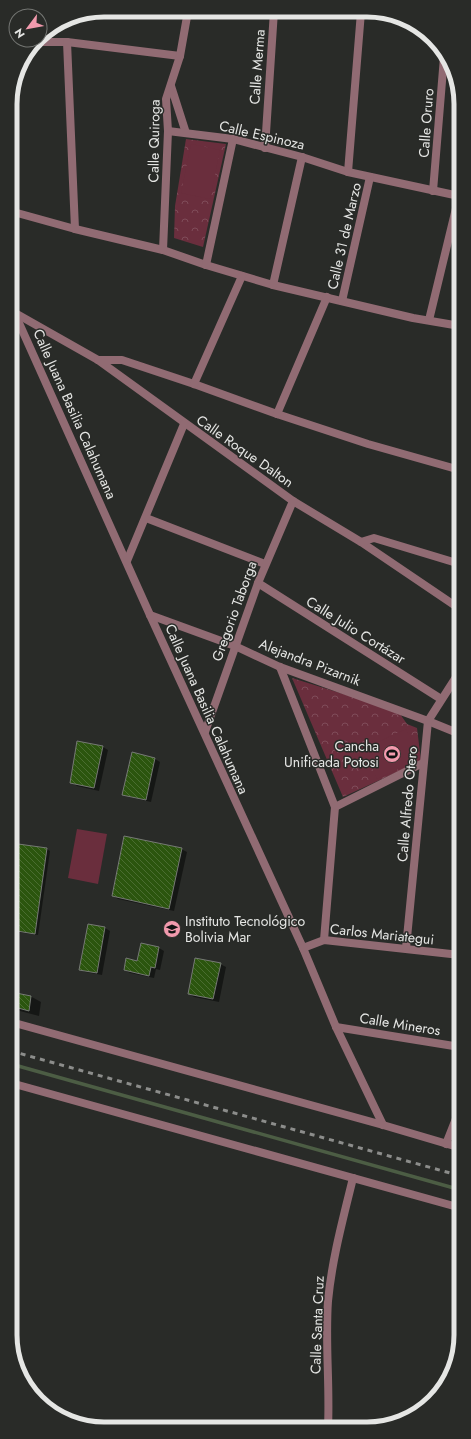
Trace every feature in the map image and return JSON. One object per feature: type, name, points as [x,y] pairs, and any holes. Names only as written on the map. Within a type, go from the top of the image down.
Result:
[{"type":"street","name":"Calle Quiroga","points":[[163,250],[168,131],[166,99],[180,56],[187,17]]},
{"type":"street","name":"Calle Merma","points":[[265,148],[274,17]]},
{"type":"street","points":[[348,172],[361,17]]},
{"type":"street","points":[[48,42],[67,42],[180,56]]},
{"type":"street","points":[[67,42],[75,229]]},
{"type":"street","name":"Calle Oruro","points":[[433,191],[443,63]]},
{"type":"street","points":[[171,86],[186,133]]},
{"type":"street","name":"Calle Espinoza","points":[[168,131],[233,139],[302,157],[348,172],[454,195]]},
{"type":"street","points":[[206,265],[233,139]]},
{"type":"street","points":[[273,285],[302,157]]},
{"type":"street","name":"Calle 31 de Marzo","points":[[342,301],[370,177]]},
{"type":"street","points":[[17,212],[75,229],[163,250],[206,265],[273,285],[413,318],[454,325]]},
{"type":"street","points":[[429,320],[454,217]]},
{"type":"street","points":[[194,384],[242,276]]},
{"type":"street","points":[[276,414],[326,297]]},
{"type":"street","name":"Calle Roque Dalton","points":[[17,314],[98,360],[184,424],[293,501],[361,542],[454,605]]},
{"type":"street","name":"Calle Juana Basilia Calahumana","points":[[17,315],[150,615],[303,948],[336,1027],[383,1125]]},
{"type":"street","points":[[98,360],[122,360],[276,414],[368,444],[454,468]]},
{"type":"street","points":[[126,561],[146,518],[184,424]]},
{"type":"street","name":"Gregorio Taborga","points":[[204,732],[265,564],[293,501]]},
{"type":"street","points":[[146,518],[265,564]]},
{"type":"street","points":[[361,542],[374,538],[454,562]]},
{"type":"street","name":"Calle Julio Cortázar","points":[[258,583],[441,699]]},
{"type":"street","name":"Alejandra Pizarnik","points":[[150,615],[235,646],[280,667],[454,732]]},
{"type":"street","points":[[280,667],[335,807],[324,940]]},
{"type":"street","name":"Calle Alfredo Otero","points":[[406,948],[428,721],[454,680]]},
{"type":"street","points":[[335,807],[423,763]]},
{"type":"street","name":"Carlos Mariategui","points":[[303,948],[324,940],[454,954]]},
{"type":"street","points":[[17,1024],[454,1146]]},
{"type":"street","name":"Calle Mineros","points":[[336,1027],[454,1046]]},
{"type":"street","points":[[17,1085],[353,1178],[376,1183],[454,1206]]},
{"type":"street","points":[[446,1144],[454,1122]]},
{"type":"street","name":"Calle Santa Cruz","points":[[328,1422],[329,1392],[326,1351],[328,1301],[334,1257],[353,1178]]},
{"type":"green space","points":[[186,139],[226,144],[203,247],[174,238],[175,206]]},
{"type":"green space","points":[[191,144],[220,150],[210,199],[181,193]]},
{"type":"green space","points":[[292,678],[398,711],[407,724],[417,728],[421,761],[343,797]]},
{"type":"green space","name":"Cancha Unificada Potosi","points":[[406,729],[420,759],[377,779],[363,749]]},
{"type":"green space","points":[[77,829],[107,834],[98,884],[68,878]]},
{"type":"building","points":[[77,741],[103,746],[94,788],[70,783]]},
{"type":"building","points":[[132,752],[155,758],[146,800],[122,795]]},
{"type":"building","points":[[124,836],[182,848],[169,909],[112,896]]},
{"type":"building","points":[[17,844],[47,848],[35,934],[17,931]]},
{"type":"building","points":[[88,924],[105,927],[97,973],[79,970]]},
{"type":"building","points":[[141,943],[159,947],[155,968],[151,967],[149,976],[124,970],[126,958],[137,961]]},
{"type":"building","points":[[195,958],[221,963],[213,999],[188,994]]},
{"type":"building","points":[[17,993],[31,996],[29,1011],[17,1008]]},
{"type":"waterway","points":[[17,1066],[454,1188]]},
{"type":"railway","points":[[17,1053],[454,1174]]},
{"type":"place","name":"Cancha Unificada Potosi","points":[[392,754]]},
{"type":"place","name":"Instituto Tecnológico Bolivia Mar","points":[[172,929]]}]
